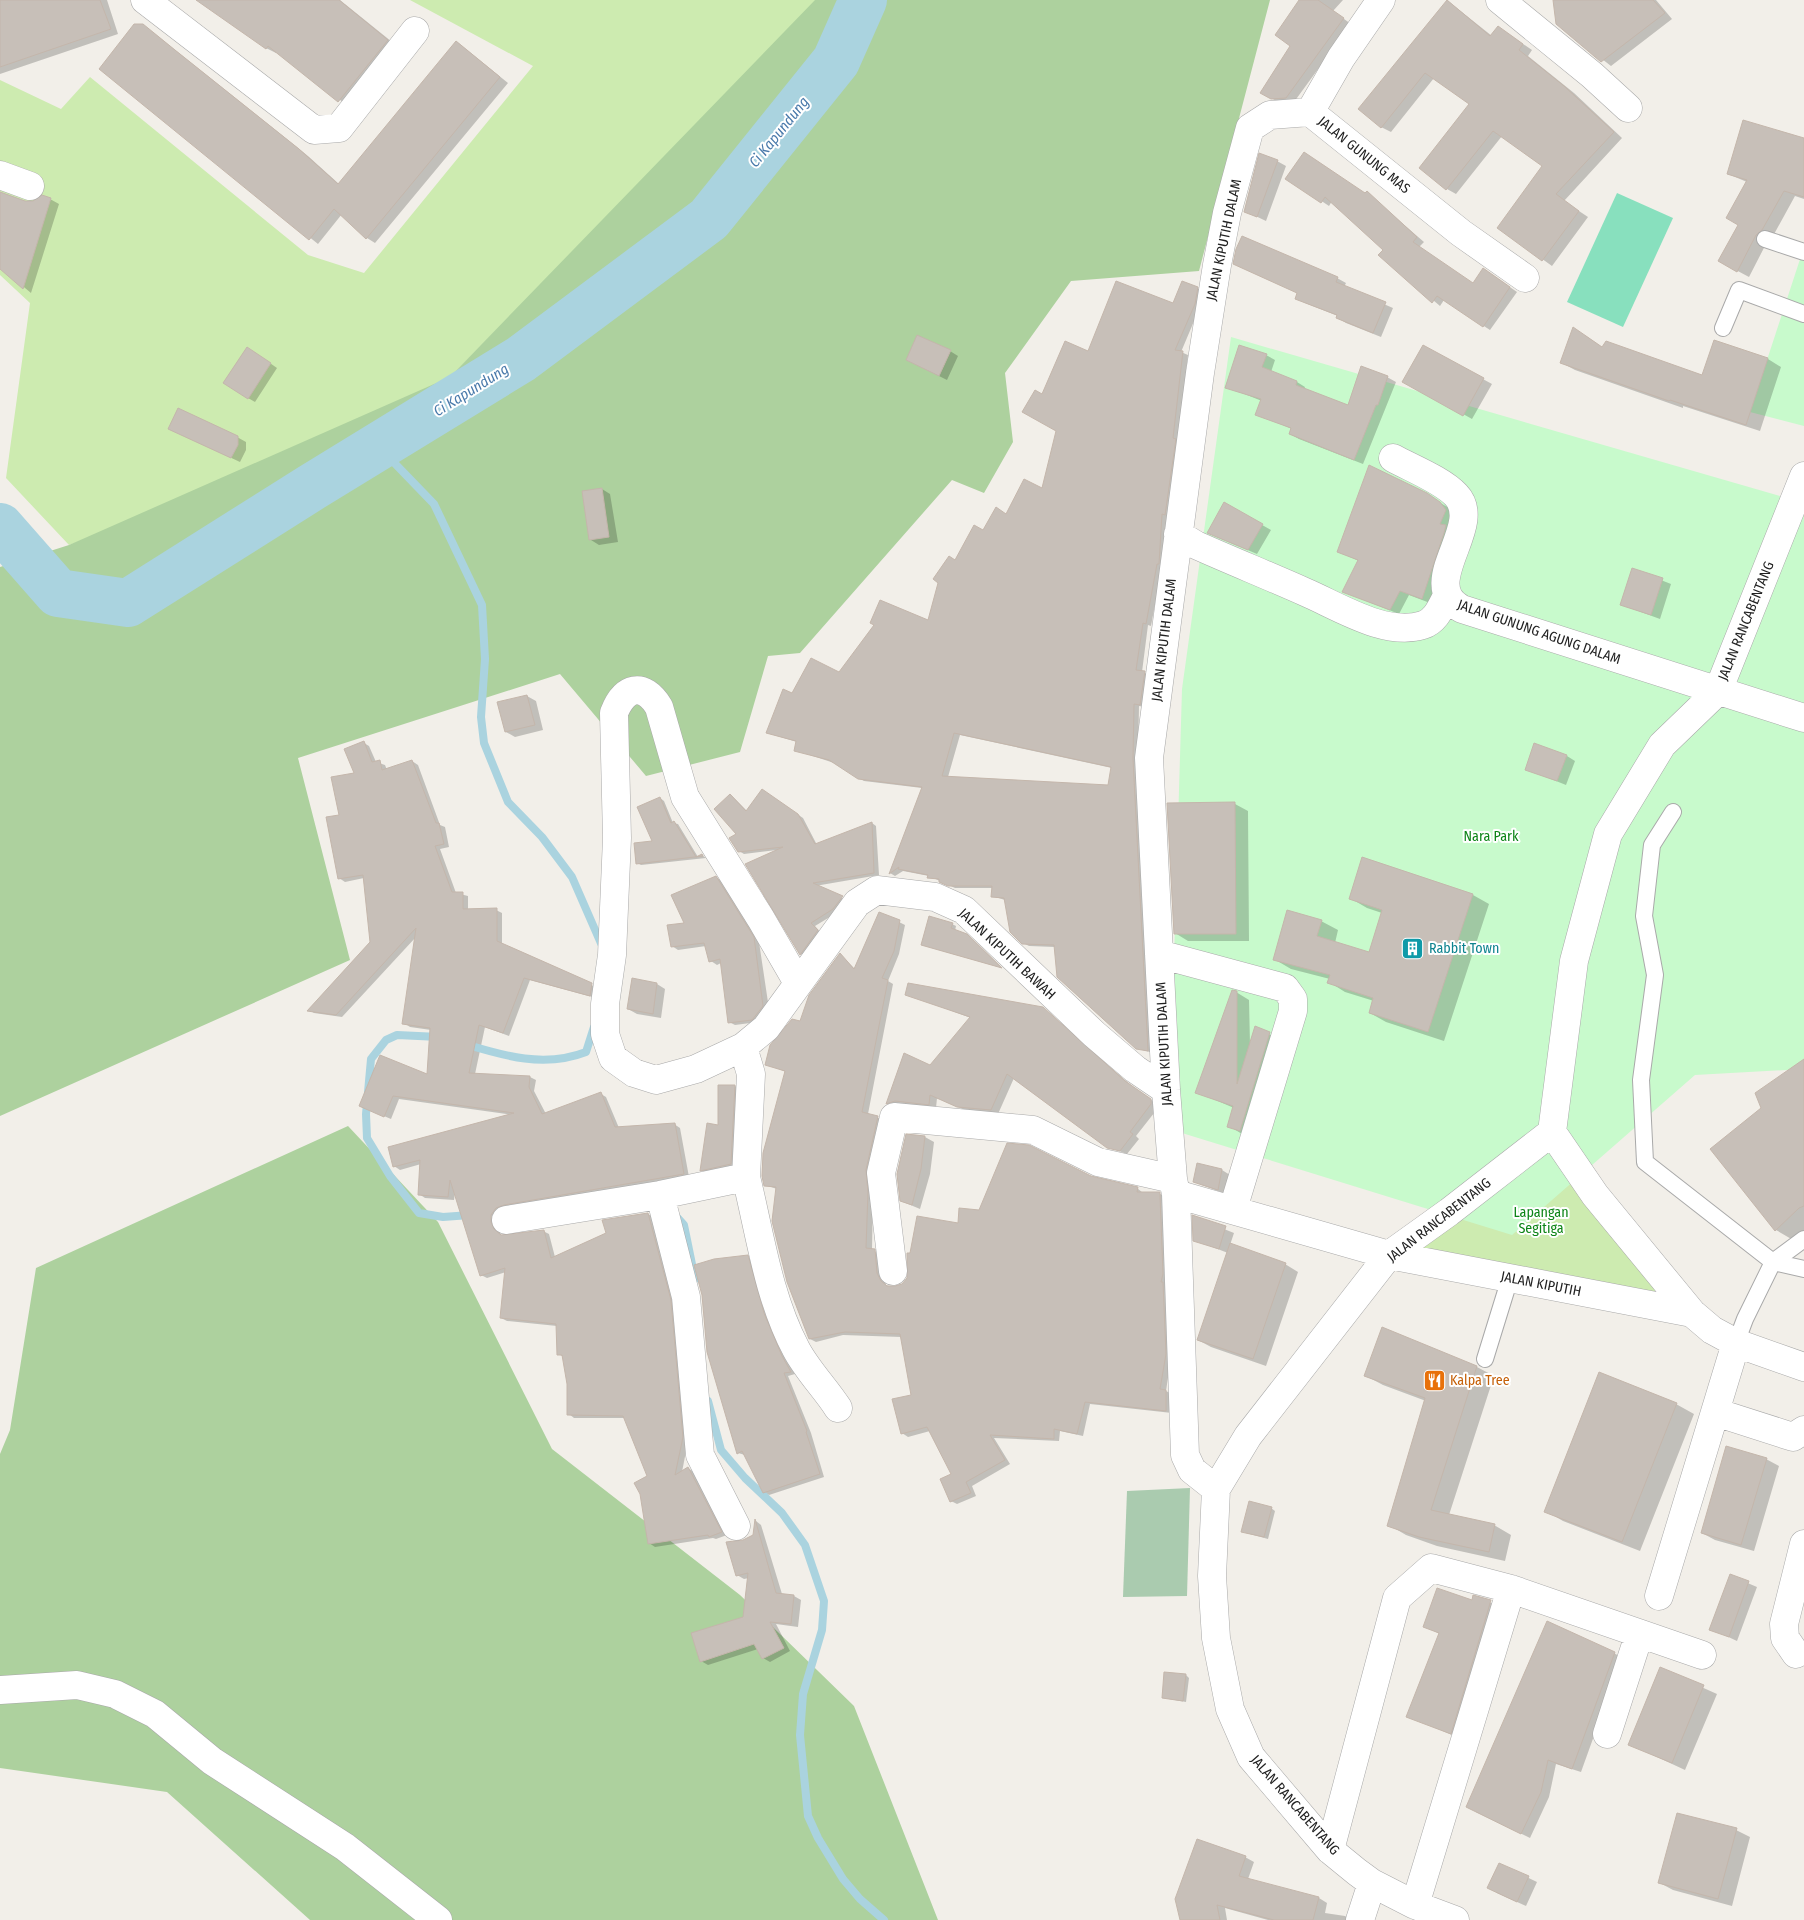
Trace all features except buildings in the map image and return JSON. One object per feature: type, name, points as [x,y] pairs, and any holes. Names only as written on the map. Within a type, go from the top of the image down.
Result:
[{"type":"street","points":[[145,0],[314,130],[339,128],[415,30]]},
{"type":"street","name":"JALAN GUNUNG MAS","points":[[1381,0],[1341,58],[1310,112],[1461,233],[1525,278]]},
{"type":"street","points":[[1500,0],[1592,75],[1628,108]]},
{"type":"street","name":"JALAN KIPUTIH DALAM","points":[[1216,1489],[1192,1470],[1185,1455],[1174,1186],[1166,1090],[1149,758],[1200,373],[1227,213],[1250,128],[1260,120],[1281,112],[1310,112]]},
{"type":"street","points":[[0,175],[30,186]]},
{"type":"street","name":"JALAN GUNUNG AGUNG DALAM","points":[[1393,458],[1448,488],[1461,502],[1463,516],[1444,586],[1452,604],[1462,609],[1804,718]]},
{"type":"street","name":"JALAN RANCABENTANG","points":[[1455,1920],[1415,1905],[1372,1883],[1330,1850],[1251,1757],[1230,1709],[1216,1638],[1212,1576],[1216,1489],[1248,1436],[1389,1255],[1552,1132],[1574,961],[1608,834],[1662,745],[1718,691],[1804,476]]},
{"type":"street","points":[[1178,534],[1196,545],[1327,601],[1356,616],[1377,623],[1414,627],[1426,624],[1436,616],[1447,596]]},
{"type":"street","name":"JALAN KIPUTIH BAWAH","points":[[798,983],[762,919],[685,797],[659,707],[652,695],[640,690],[629,692],[619,701],[614,714],[617,838],[612,956],[605,1004],[605,1034],[613,1058],[634,1073],[656,1080],[696,1069],[744,1047],[766,1028],[857,903],[877,890],[935,897],[964,910],[1134,1070],[1166,1090]]},
{"type":"street","points":[[1159,954],[1285,988],[1293,998],[1293,1011],[1233,1209]]},
{"type":"street","points":[[744,1047],[751,1074],[746,1177],[769,1280],[783,1322],[797,1350],[838,1408]]},
{"type":"street","points":[[893,1271],[881,1173],[894,1117],[1033,1130],[1098,1162],[1174,1186],[1233,1209],[1389,1255]]},
{"type":"street","name":"JALAN KIPUTIH","points":[[1552,1132],[1595,1194],[1692,1313],[1712,1330],[1736,1343],[1803,1364]]},
{"type":"street","points":[[506,1220],[660,1195],[746,1177]]},
{"type":"street","points":[[660,1195],[686,1297],[700,1455],[736,1526]]},
{"type":"street","name":"JALAN KIPUTIH","points":[[1389,1255],[1692,1313]]},
{"type":"street","points":[[1658,1596],[1736,1343]]},
{"type":"street","points":[[1715,1412],[1793,1437],[1804,1430]]},
{"type":"street","points":[[1796,1654],[1785,1638],[1784,1624],[1804,1544]]},
{"type":"street","points":[[1330,1850],[1397,1598],[1431,1568],[1510,1589],[1623,1627],[1639,1635],[1702,1655]]},
{"type":"street","points":[[1415,1905],[1510,1589]]},
{"type":"street","points":[[1607,1734],[1639,1635]]},
{"type":"street","points":[[0,1690],[77,1685],[115,1694],[155,1714],[212,1761],[345,1846],[438,1920]]},
{"type":"street","points":[[1360,1920],[1372,1883]]},
{"type":"lane","points":[[1764,239],[1804,252]]},
{"type":"lane","points":[[1724,328],[1740,290],[1804,314]]},
{"type":"lane","points":[[1673,812],[1652,844],[1644,916],[1655,975],[1641,1080],[1645,1162],[1773,1262],[1804,1269]]},
{"type":"lane","points":[[1736,1343],[1745,1318],[1773,1262],[1804,1239]]},
{"type":"lane","points":[[1485,1359],[1510,1278]]},
{"type":"green space","points":[[410,0],[823,0],[450,377],[201,501],[69,545],[6,478],[30,303],[0,275],[0,80],[61,109],[90,77],[308,255],[364,273],[533,66]]},
{"type":"green space","points":[[815,0],[1270,0],[1199,271],[1071,281],[1005,373],[1013,442],[984,493],[952,480],[800,653],[768,656],[740,752],[646,776],[560,674],[298,758],[350,960],[0,1116],[0,567],[69,545],[450,377]]},
{"type":"green space","points":[[1617,193],[1673,218],[1623,327],[1567,302]]},
{"type":"green space","points":[[1804,247],[1804,426],[1750,412]]},
{"type":"green space","name":"Nara Park","points":[[1231,337],[1804,503],[1804,1069],[1695,1075],[1512,1235],[1169,1129],[1182,689]]},
{"type":"green space","points":[[348,1126],[438,1222],[552,1449],[740,1595],[854,1706],[938,1920],[310,1920],[167,1792],[0,1768],[0,1454],[10,1430],[36,1268]]},
{"type":"green space","name":"Lapangan Segitiga","points":[[1551,1143],[1672,1302],[1414,1249]]},
{"type":"green space","points":[[1190,1488],[1187,1596],[1123,1597],[1127,1491]]},
{"type":"waterway","name":"Ci Kapundung","points":[[0,527],[58,593],[128,603],[521,359],[709,219],[836,61],[863,0]]},
{"type":"waterway","points":[[378,446],[434,504],[482,605],[485,659],[481,717],[484,743],[508,802],[542,837],[572,877],[603,948]]},
{"type":"waterway","points":[[465,1044],[495,1053],[540,1060],[571,1057],[586,1052],[594,1027]]},
{"type":"waterway","points":[[439,1037],[397,1035],[386,1040],[371,1059],[366,1114],[367,1138],[390,1176],[419,1213],[443,1217],[470,1215]]},
{"type":"waterway","points":[[675,1215],[684,1225],[695,1279]]},
{"type":"waterway","points":[[708,1401],[721,1450],[745,1478],[782,1513],[805,1545],[824,1601],[822,1630],[803,1694],[800,1735],[808,1816],[818,1838],[843,1879],[860,1899],[884,1920]]},
{"type":"place","name":"Rabbit Town","points":[[1413,948]]},
{"type":"place","name":"Kalpa Tree","points":[[1434,1380]]}]
